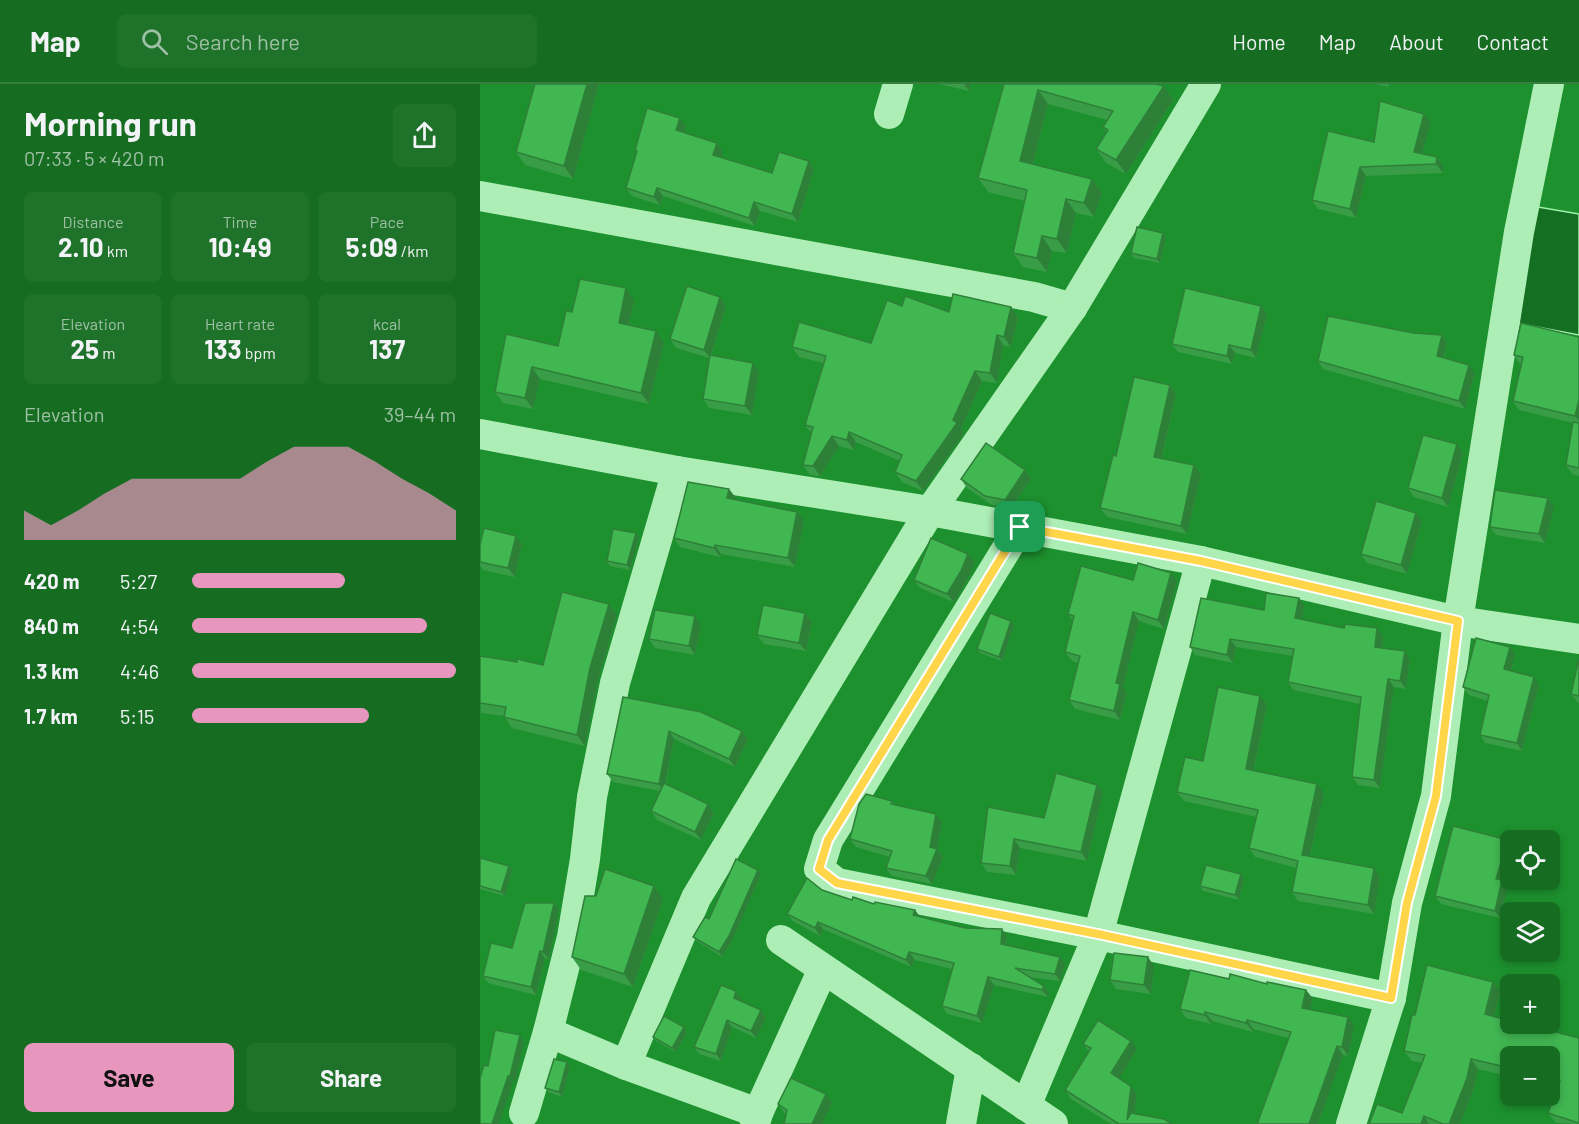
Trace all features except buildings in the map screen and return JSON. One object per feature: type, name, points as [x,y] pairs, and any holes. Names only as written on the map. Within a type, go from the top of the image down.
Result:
[{"type":"street","points":[[889,114],[898,84]]},
{"type":"street","points":[[626,1065],[696,898],[930,511],[1072,308],[1206,84]]},
{"type":"street","points":[[1351,1124],[1391,998],[1407,903],[1436,796],[1458,621],[1519,232],[1549,84]]},
{"type":"street","points":[[480,195],[1034,297],[1072,308]]},
{"type":"street","points":[[480,434],[677,471],[1020,527],[1201,561],[1458,621],[1579,639]]},
{"type":"street","points":[[524,1113],[548,1032],[572,937],[585,859],[592,797],[615,683],[677,471]]},
{"type":"street","points":[[1020,527],[828,840],[819,869],[837,883],[1098,934],[1391,998]]},
{"type":"street","points":[[1026,1106],[1098,934],[1201,561]]},
{"type":"street","points":[[781,940],[1053,1124]]},
{"type":"street","points":[[548,1032],[757,1118],[823,969]]},
{"type":"street","points":[[961,1124],[971,1068]]},
{"type":"shaded area","points":[[1532,206],[1579,214],[1579,335],[1516,323]]},
{"type":"route","points":[[1020,527],[1201,561],[1458,621],[1436,796],[1407,903],[1391,998],[1098,934],[837,883],[819,869],[828,840],[1020,527]]}]
